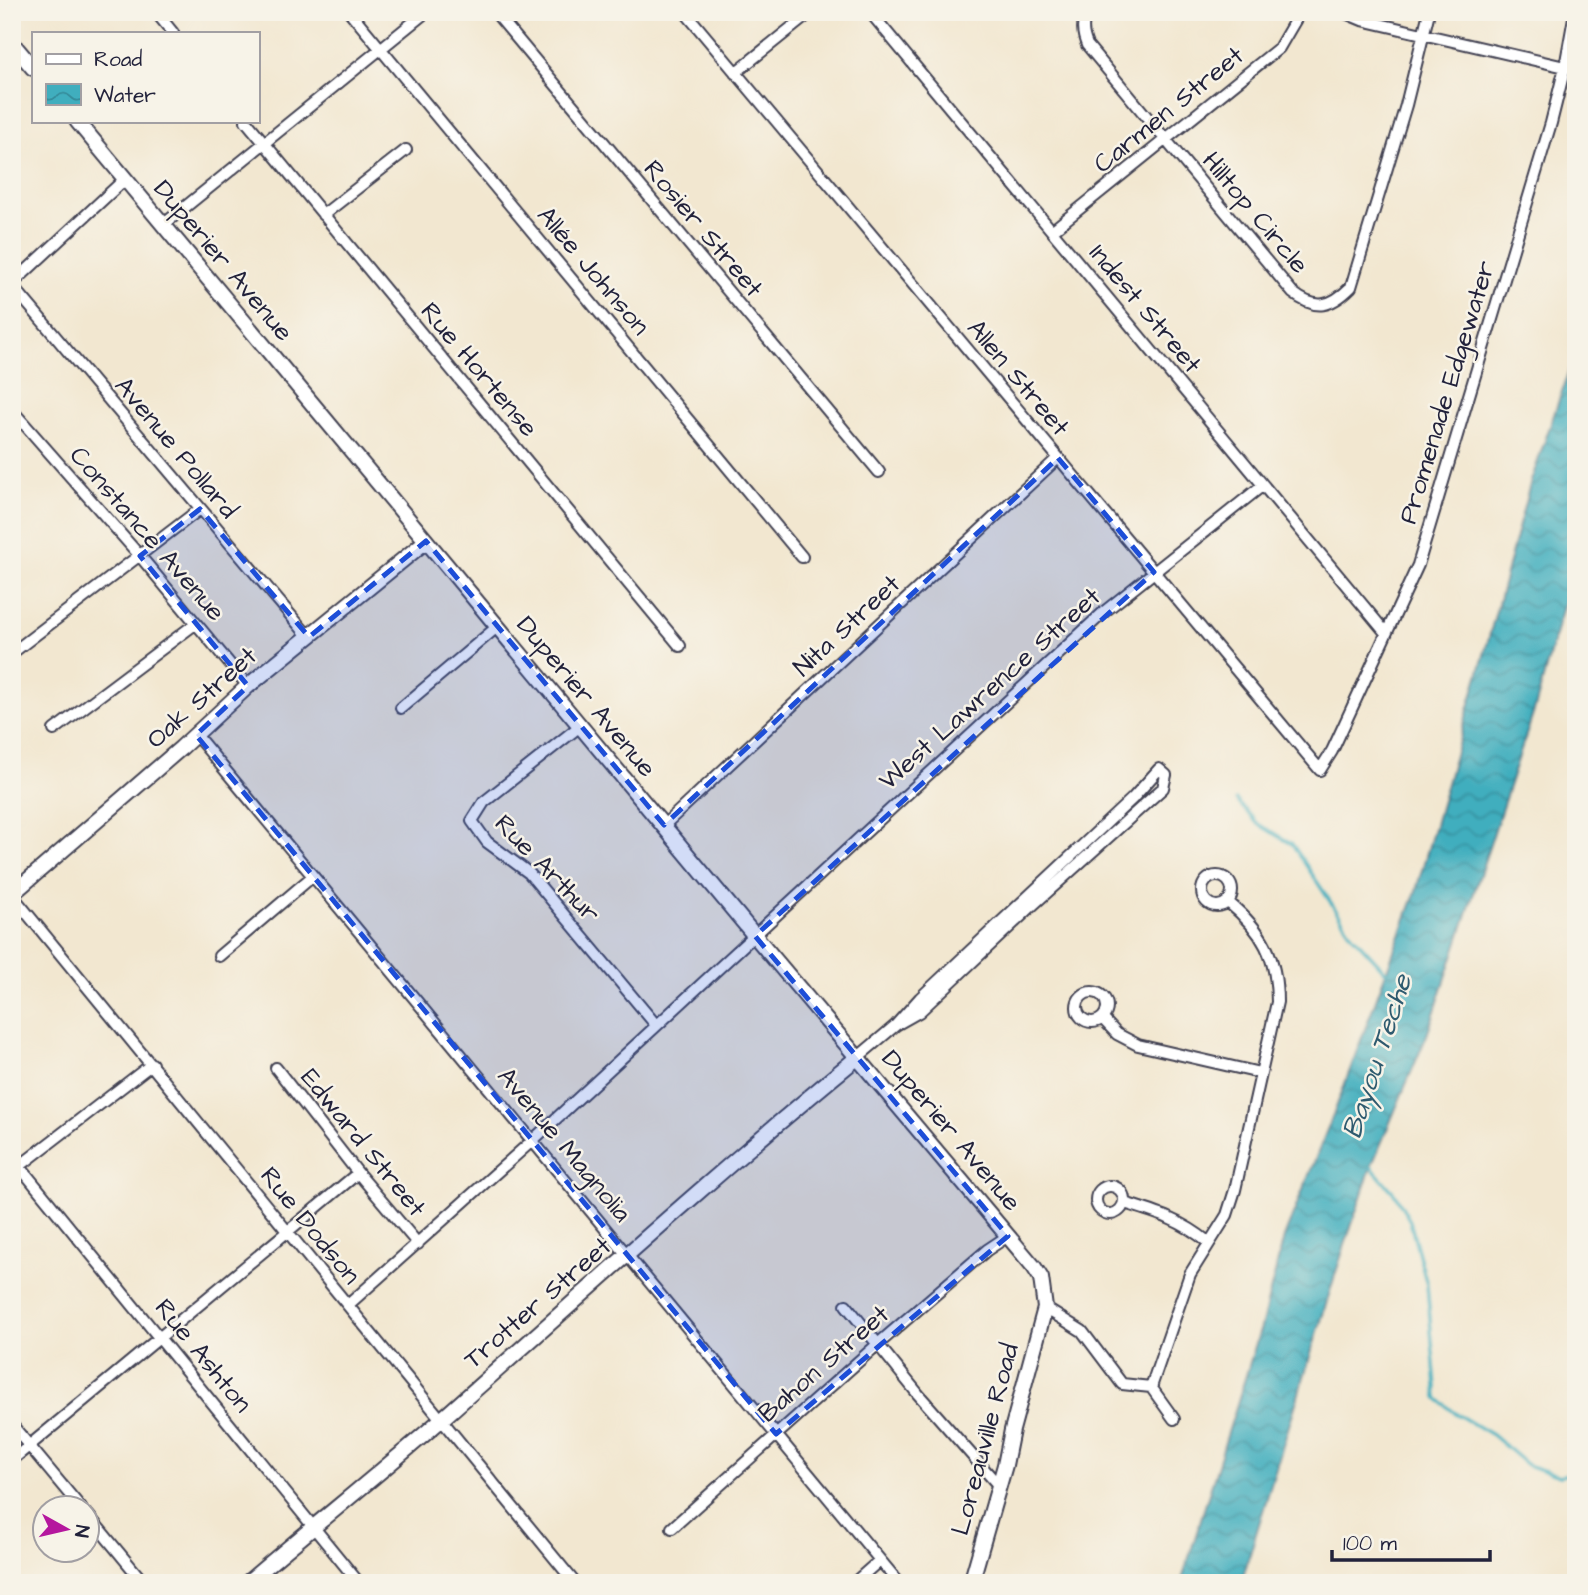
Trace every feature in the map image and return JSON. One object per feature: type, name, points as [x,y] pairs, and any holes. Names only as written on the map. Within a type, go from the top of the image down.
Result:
[{"type":"main road","points":[[12,43],[32,67]]},
{"type":"main road","name":"Duperier Avenue","points":[[78,122],[1008,1236],[1041,1278],[1045,1308]]},
{"type":"main road","name":"Oak Street","points":[[12,895],[196,735],[247,686],[426,541]]},
{"type":"main road","name":"Trotter Street","points":[[247,1583],[442,1419],[501,1364],[858,1056]]},
{"type":"main road","name":"Loreauville Road","points":[[971,1583],[1045,1308]]},
{"type":"street","points":[[156,12],[172,32]]},
{"type":"street","name":"Allée Johnson","points":[[350,12],[802,557]]},
{"type":"street","points":[[163,225],[426,12]]},
{"type":"street","name":"Rosier Street","points":[[495,12],[878,472]]},
{"type":"street","name":"Allen Street","points":[[685,12],[1320,770]]},
{"type":"street","points":[[736,73],[811,12]]},
{"type":"street","name":"Indest Street","points":[[870,12],[1386,633]]},
{"type":"street","name":"Hilltop Circle","points":[[1086,12],[1083,34],[1087,45],[1293,293],[1303,301],[1316,305],[1329,303],[1351,287],[1406,106],[1429,12]]},
{"type":"street","name":"Carmen Street","points":[[1053,230],[1279,48],[1300,12]]},
{"type":"street","points":[[1343,12],[1362,20],[1565,67]]},
{"type":"street","name":"Promenade Edgewater","points":[[1320,770],[1332,751],[1418,565],[1551,123],[1575,12]]},
{"type":"street","name":"Rue Hortense","points":[[247,122],[680,646]]},
{"type":"street","points":[[323,215],[406,150]]},
{"type":"street","points":[[12,284],[125,179]]},
{"type":"street","name":"Avenue Pollard","points":[[12,284],[309,636]]},
{"type":"street","name":"Constance Avenue","points":[[14,414],[140,556],[247,686]]},
{"type":"street","name":"Nita Street","points":[[664,825],[1058,458]]},
{"type":"street","name":"West Lawrence Street","points":[[348,1305],[533,1140],[1104,611],[1263,485]]},
{"type":"street","points":[[12,653],[200,509]]},
{"type":"street","points":[[54,730],[195,624]]},
{"type":"street","points":[[401,708],[497,627]]},
{"type":"street","name":"Rue Arthur","points":[[580,726],[484,802],[472,821],[487,842],[529,873],[656,1025]]},
{"type":"street","name":"Avenue Magnolia","points":[[196,735],[899,1583]]},
{"type":"street","points":[[858,1056],[896,1025],[919,1012],[939,987],[1030,900],[1118,820],[1163,788],[1166,775],[1159,769],[1118,820]]},
{"type":"street","points":[[219,956],[313,876]]},
{"type":"street","name":"Rue Dodson","points":[[12,895],[575,1583]]},
{"type":"street","points":[[1151,1387],[1190,1274],[1227,1214],[1235,1190],[1277,1002],[1277,976],[1270,951],[1256,929],[1227,902]]},
{"type":"street","points":[[1102,1018],[1117,1034],[1138,1045],[1260,1073]]},
{"type":"street","points":[[15,1165],[152,1064]]},
{"type":"street","name":"Edward Street","points":[[276,1068],[358,1173],[418,1244]]},
{"type":"street","name":"Rue Ashton","points":[[15,1165],[162,1337],[359,1583]]},
{"type":"street","points":[[12,1460],[358,1173]]},
{"type":"street","points":[[1124,1203],[1164,1215],[1188,1226],[1208,1242]]},
{"type":"street","name":"Bahon Street","points":[[672,1528],[878,1344],[987,1250],[1008,1236]]},
{"type":"street","points":[[846,1305],[986,1475],[999,1486]]},
{"type":"street","points":[[1045,1308],[1082,1331],[1122,1384],[1151,1387],[1174,1419]]},
{"type":"street","points":[[12,1425],[70,1494]]},
{"type":"street","points":[[102,1532],[144,1583]]},
{"type":"street","points":[[854,1583],[880,1560]]},
{"type":"highlighted area","points":[[1058,458],[1154,572],[755,936],[1008,1236],[776,1434],[196,735],[248,686],[140,556],[200,509],[309,637],[426,541],[664,825]]},
{"type":"water","name":"Bayou Teche","points":[[1576,351],[1576,555],[1535,708],[1427,1035],[1371,1167],[1335,1275],[1241,1583],[1181,1583],[1262,1324],[1284,1237],[1337,1105],[1415,894],[1530,484]]},
{"type":"waterway","name":"Bayou Teche","points":[[1236,800],[1258,824],[1292,844],[1353,936],[1386,972]]},
{"type":"waterway","points":[[1371,1167],[1395,1194],[1410,1221],[1427,1285],[1437,1398],[1455,1413],[1492,1435],[1527,1465],[1560,1476],[1576,1472]]}]
